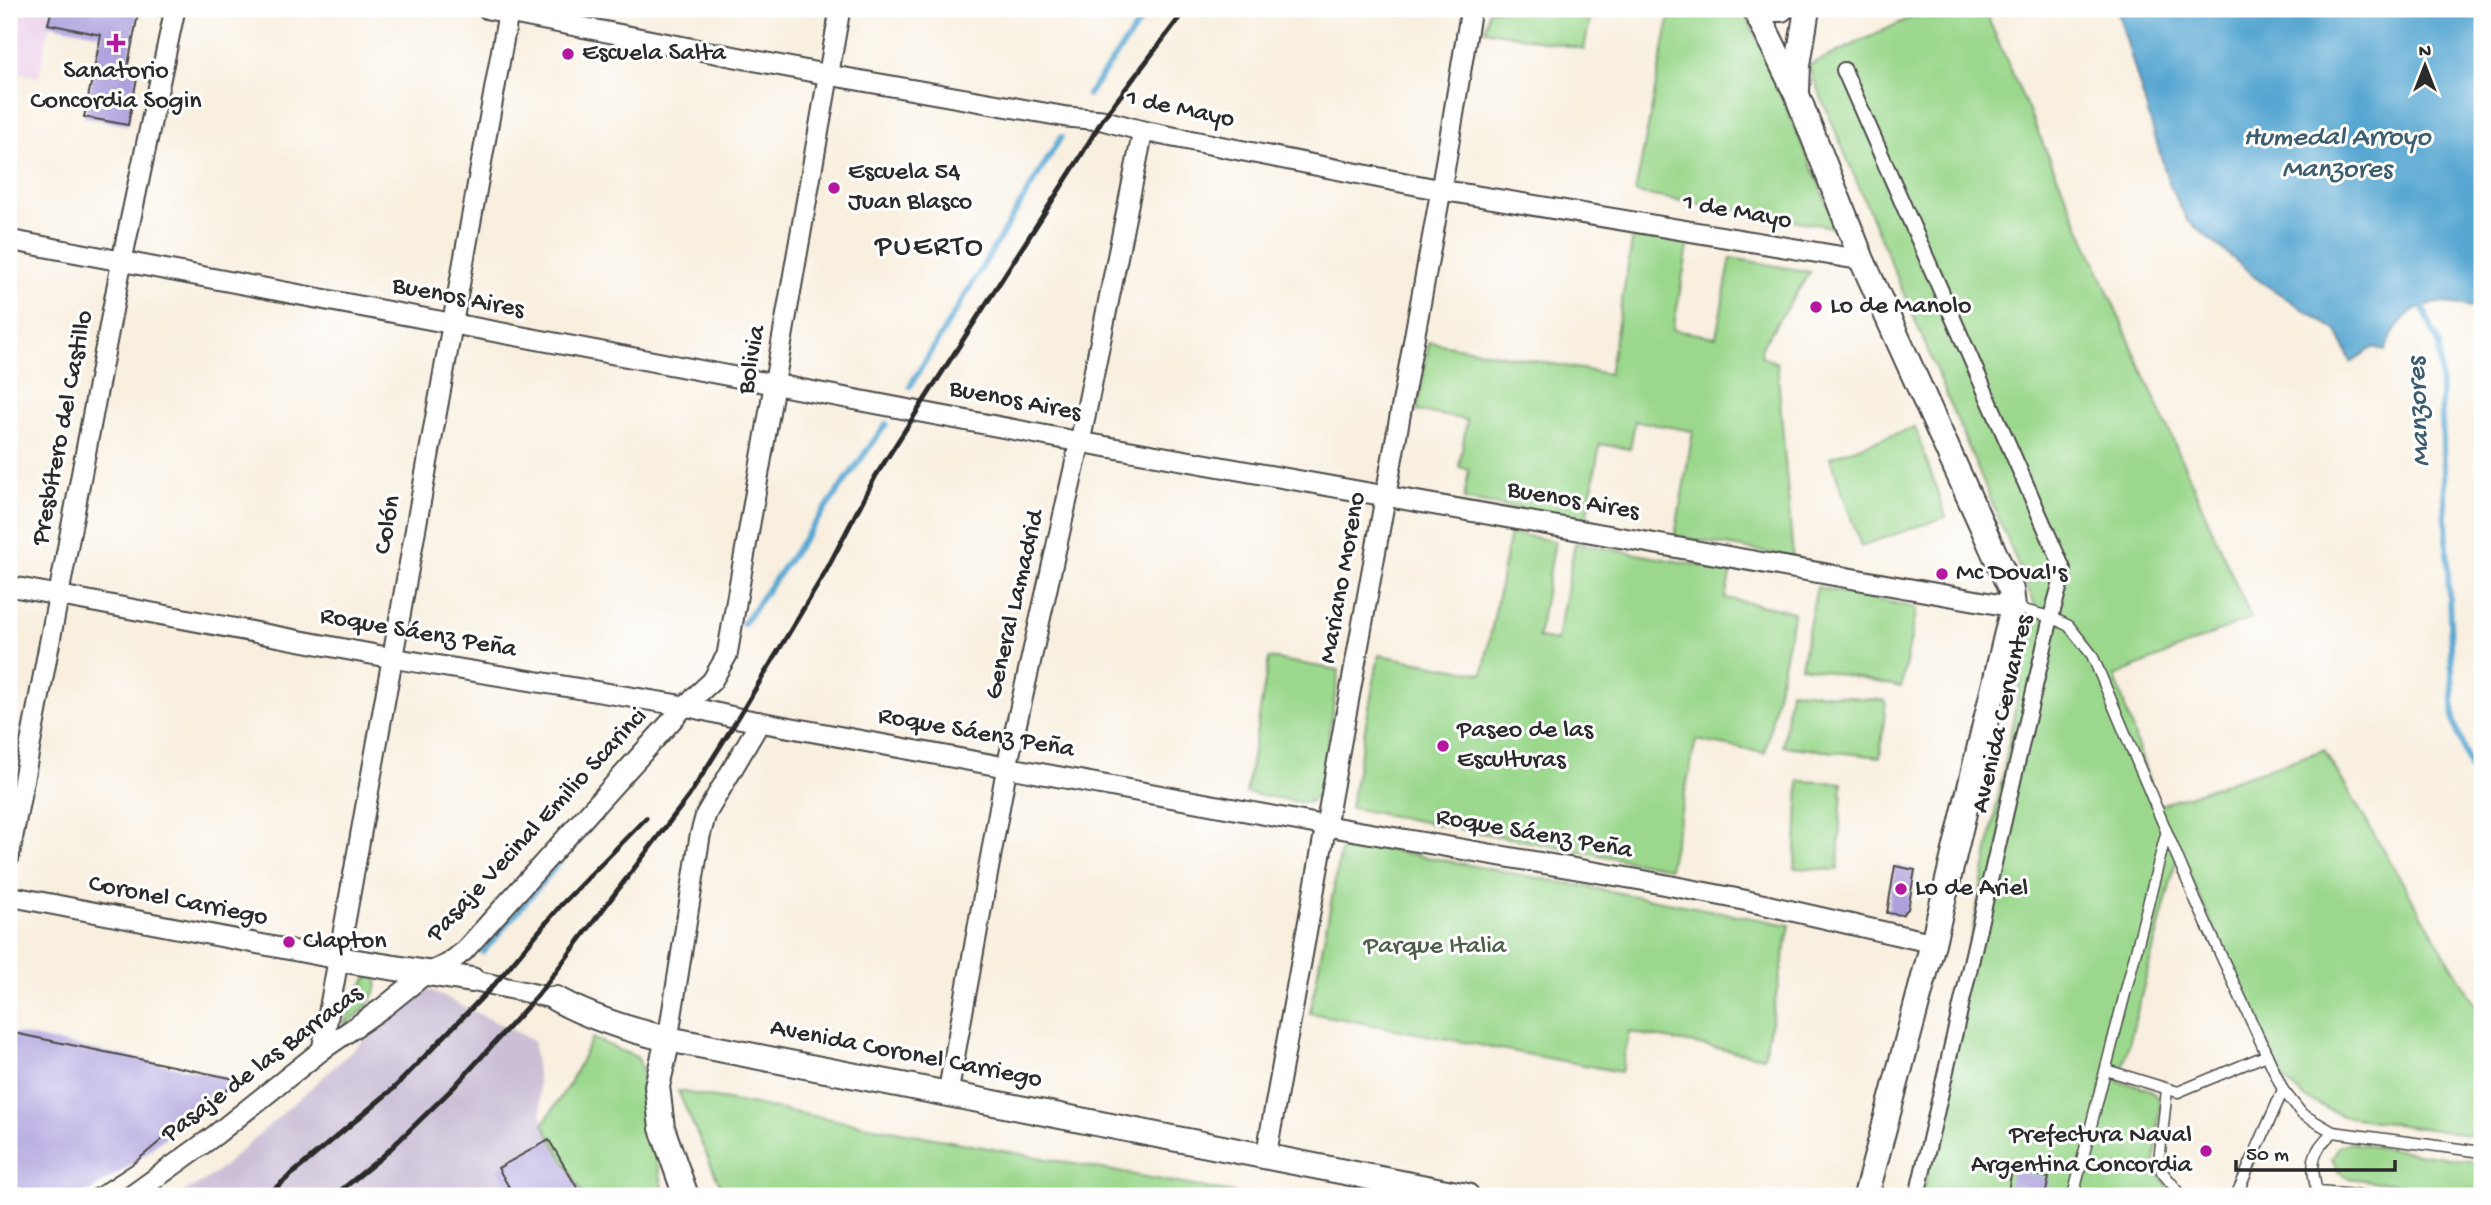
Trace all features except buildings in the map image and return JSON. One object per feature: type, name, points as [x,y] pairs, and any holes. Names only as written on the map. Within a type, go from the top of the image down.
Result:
[{"type":"street","name":"Presbítero del Castillo","points":[[9,857],[122,260],[175,9]]},
{"type":"street","name":"1 de Mayo","points":[[488,9],[829,75],[1067,117],[1102,120],[1143,131],[1441,190],[1862,260]]},
{"type":"street","name":"Bolivia","points":[[685,706],[712,681],[727,655],[840,9]]},
{"type":"street","name":"Mariano Moreno","points":[[1266,1156],[1441,190],[1471,9]]},
{"type":"street","points":[[1755,9],[1797,95],[1862,260],[2011,590],[2013,607],[1933,943],[1866,1196]]},
{"type":"street","points":[[1772,9],[1781,9]]},
{"type":"street","points":[[1797,95],[1798,65],[1807,9]]},
{"type":"street","name":"Colón","points":[[322,1050],[509,11]]},
{"type":"street","name":"Avenida Cervantes","points":[[1844,70],[2064,571],[2051,617],[1917,1196]]},
{"type":"street","name":"General Lamadrid","points":[[948,1093],[1007,766],[1080,442],[1143,131]]},
{"type":"street","name":"Buenos Aires","points":[[9,240],[1080,442],[2013,607]]},
{"type":"street","name":"Roque Sáenz Peña","points":[[9,586],[392,658],[685,706],[1327,826],[1641,880],[1933,943]]},
{"type":"street","name":"Pasaje Vecinal Emilio Scarinci","points":[[425,974],[447,964],[464,951],[685,706]]},
{"type":"street","points":[[686,1196],[662,1128],[657,1086],[668,1038],[700,836],[706,814],[760,722]]},
{"type":"street","name":"Coronel Carriego","points":[[9,896],[338,959]]},
{"type":"street","name":"Avenida Coronel Carriego","points":[[338,959],[472,981],[556,999],[578,1011],[635,1031],[668,1038],[1467,1196]]},
{"type":"street","name":"Pasaje de las Barracas","points":[[131,1196],[214,1136],[322,1050],[384,1007],[425,974]]},
{"type":"lane","points":[[2013,607],[2051,617],[2069,626],[2092,654],[2166,833],[2267,1055],[2283,1090],[2302,1114],[2333,1132],[2482,1152]]},
{"type":"lane","points":[[2073,1196],[2166,833]]},
{"type":"lane","points":[[2106,1070],[2178,1092],[2267,1055]]},
{"type":"lane","points":[[2166,1090],[2159,1161],[2162,1172],[2182,1196]]},
{"type":"lane","points":[[2236,1196],[2283,1090]]},
{"type":"lane","points":[[2333,1132],[2318,1146],[2312,1170],[2312,1194],[2370,1196]]},
{"type":"shaded area","points":[[9,9],[52,9],[39,77],[9,71]]},
{"type":"shaded area","points":[[423,987],[533,1040],[543,1124],[584,1196],[177,1196],[215,1174]]},
{"type":"green space","points":[[1489,9],[1592,9],[1584,49],[1485,30]]},
{"type":"green space","points":[[1671,9],[1744,9],[1838,228],[1635,193]]},
{"type":"green space","points":[[1929,9],[1984,9],[2251,618],[2115,676],[2157,806],[2324,750],[2482,1016],[2482,1137],[2342,1116],[2305,1098],[2285,1081],[2163,819],[2177,858],[2119,1082],[2149,1089],[2160,1103],[2155,1165],[2158,1174],[2176,1196],[1922,1196],[2035,605],[1808,66]]},
{"type":"green space","points":[[1634,231],[1689,241],[1673,330],[1716,337],[1731,258],[1810,272],[1762,346],[1761,356],[1777,363],[1793,557],[1675,536],[1693,431],[1635,421],[1630,449],[1600,444],[1586,521],[1464,499],[1469,469],[1459,467],[1467,420],[1417,411],[1429,342],[1609,374]]},
{"type":"green space","points":[[1915,427],[1946,517],[1861,546],[1830,457]]},
{"type":"green space","points":[[1510,533],[1555,541],[1538,638],[1557,641],[1575,543],[1731,571],[1725,598],[1794,612],[1765,753],[1696,740],[1669,868],[1350,808],[1379,655],[1483,674]]},
{"type":"green space","points":[[1817,587],[1917,608],[1901,687],[1801,666]]},
{"type":"green space","points":[[1269,658],[1339,670],[1320,790],[1315,799],[1306,803],[1246,793]]},
{"type":"green space","points":[[1790,690],[1886,701],[1880,757],[1783,746]]},
{"type":"green space","points":[[1799,781],[1842,783],[1838,870],[1795,868]]},
{"type":"green space","name":"Parque Italia","points":[[1351,843],[1790,925],[1764,1057],[1629,1032],[1621,1072],[1310,1013],[1341,850]]},
{"type":"green space","points":[[370,974],[377,977],[375,993],[367,1006],[342,1028],[358,991]]},
{"type":"green space","points":[[592,1038],[638,1058],[643,1073],[642,1100],[665,1196],[584,1196],[543,1124],[570,1083]]},
{"type":"green space","points":[[678,1091],[1249,1196],[725,1196]]},
{"type":"green space","points":[[2351,1143],[2476,1162],[2482,1165],[2482,1192],[2473,1194],[2348,1178],[2338,1171],[2332,1159],[2339,1146]]},
{"type":"water","name":"Humedal Arroyo Manzores","points":[[2117,9],[2482,9],[2482,298],[2470,307],[2440,303],[2417,308],[2399,324],[2385,351],[2374,347],[2351,362],[2337,331],[2261,282],[2187,220],[2169,184]]},
{"type":"waterway","points":[[1088,95],[1149,9]]},
{"type":"waterway","points":[[910,386],[1061,137]]},
{"type":"waterway","name":"Manzores","points":[[2419,298],[2439,345],[2454,722],[2482,801]]},
{"type":"waterway","points":[[743,624],[886,424]]},
{"type":"waterway","points":[[483,952],[609,804]]},
{"type":"railway","points":[[334,1196],[383,1156],[454,1087],[538,995],[689,796],[826,571],[875,477],[1102,120],[1186,9]]},
{"type":"railway","points":[[266,1196],[394,1088],[494,985],[561,905],[646,818]]},
{"type":"place","name":"Sanatorio Concordia Sogin","points":[[116,43]]},
{"type":"place","name":"Escuela Salta","points":[[568,54]]},
{"type":"place","name":"Escuela 54 Juan Blasco","points":[[834,188]]},
{"type":"place","name":"Lo de Manolo","points":[[1816,307]]},
{"type":"place","name":"Mc Doval's","points":[[1942,574]]},
{"type":"place","name":"Paseo de las Esculturas","points":[[1443,746]]},
{"type":"place","name":"Lo de Ariel","points":[[1901,889]]},
{"type":"place","name":"Clapton","points":[[289,942]]},
{"type":"place","name":"Prefectura Naval Argentina Concordia","points":[[2206,1151]]},
{"type":"district","name":"PUERTO","points":[[930,248]]}]
